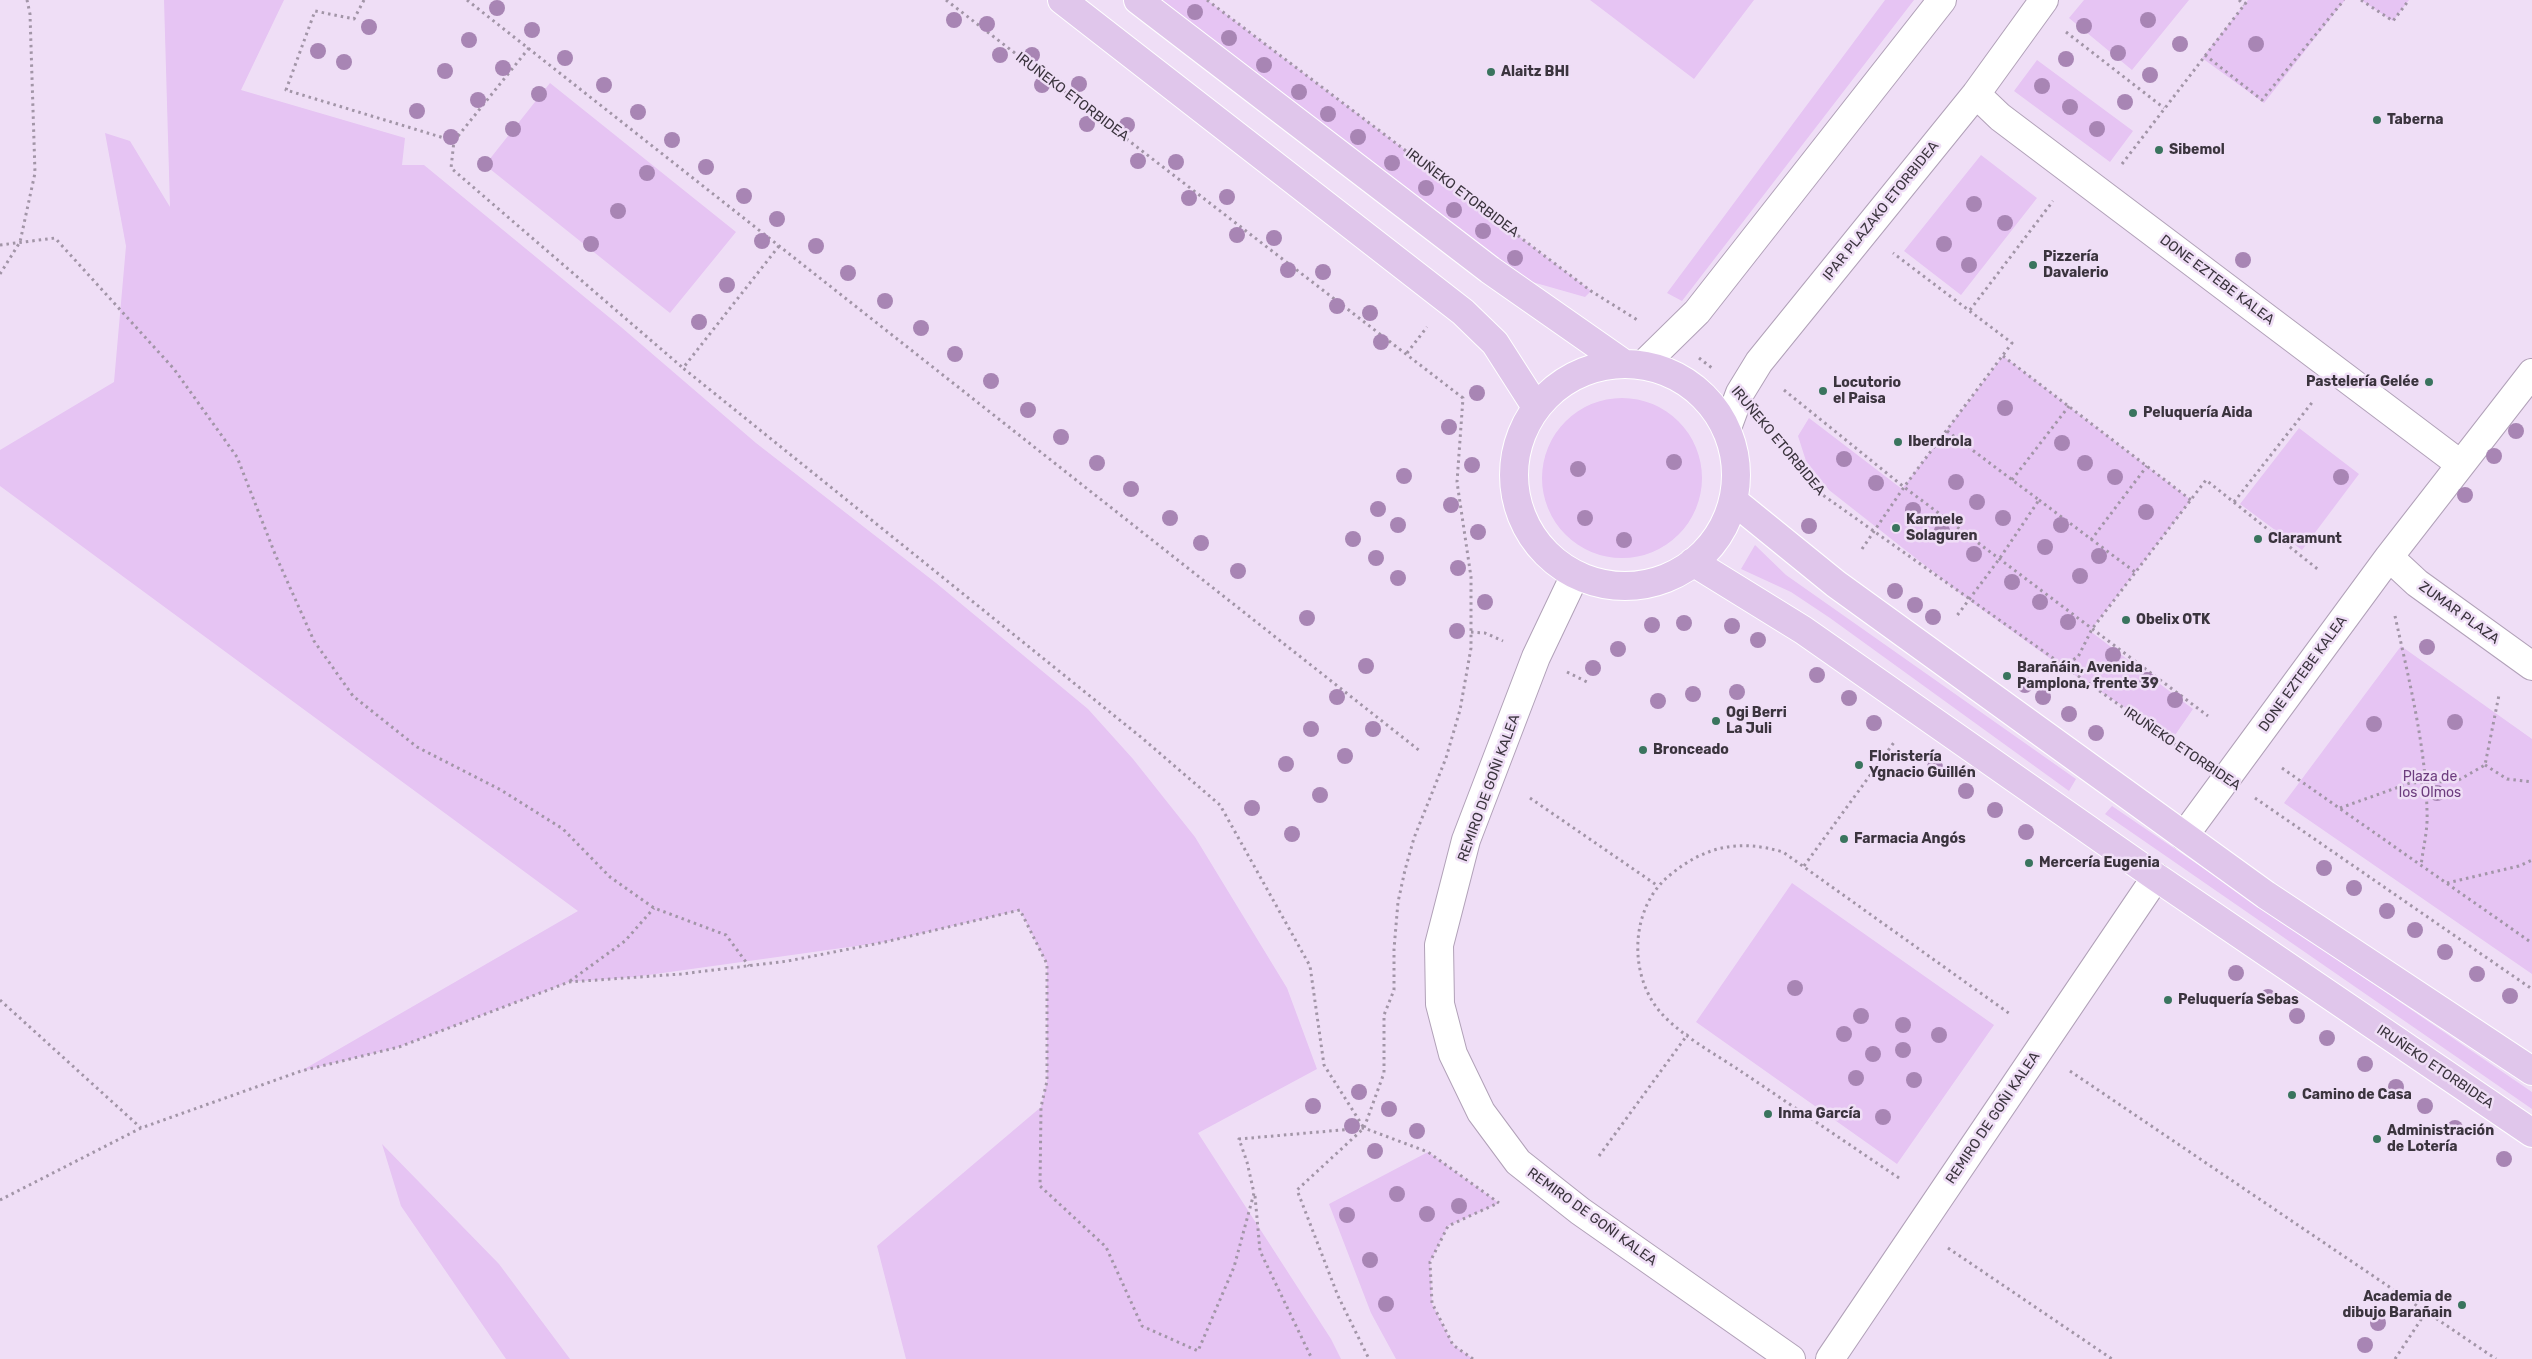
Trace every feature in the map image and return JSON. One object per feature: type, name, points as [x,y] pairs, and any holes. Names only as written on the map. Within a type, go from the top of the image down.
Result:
[{"type":"main road","points":[[1062,0],[1463,312],[1495,343],[1536,408]]},
{"type":"main road","points":[[1138,0],[1490,270],[1633,364],[1677,376],[1706,397],[1727,428],[1737,464],[1735,502],[1720,538],[1693,562],[1666,580],[1635,588],[1604,586],[1575,575],[1543,552],[1522,519],[1514,481],[1518,442],[1536,408],[1560,384],[1590,369],[1633,364]]},
{"type":"main road","points":[[1735,502],[1836,584],[2266,895],[2532,1071]]},
{"type":"main road","name":"IRUÑEKO ETORBIDEA","points":[[1693,562],[1803,630],[2156,877],[2532,1133]]},
{"type":"street","points":[[1633,364],[1669,339],[1704,304],[1942,0]]},
{"type":"street","name":"IPAR PLAZAKO ETORBIDEA","points":[[1727,428],[1740,393],[1758,362],[1976,94],[2044,0]]},
{"type":"street","name":"DONE EZTEBE KALEA","points":[[1976,94],[2000,117],[2460,464]]},
{"type":"street","name":"DONE EZTEBE KALEA","points":[[2184,836],[2389,557],[2532,373]]},
{"type":"street","name":"ZUMAR PLAZA","points":[[2389,557],[2417,583],[2532,666]]},
{"type":"street","name":"REMIRO DE GOÑI KALEA","points":[[1575,575],[1536,657],[1466,840],[1439,945],[1440,1004],[1453,1054],[1481,1112],[1518,1162],[1580,1211],[1792,1359]]},
{"type":"street","name":"REMIRO DE GOÑI KALEA","points":[[1830,1359],[2156,877]]},
{"type":"path","points":[[0,274],[20,242],[35,173],[30,14],[27,0]]},
{"type":"path","points":[[364,0],[354,19],[315,11],[286,90],[454,141]]},
{"type":"path","points":[[467,0],[1420,751]]},
{"type":"path","name":"IRUÑEKO ETORBIDEA","points":[[946,0],[1463,398],[1458,482],[1471,577],[1471,632],[1468,666],[1460,710],[1446,758],[1414,838],[1405,870],[1398,902],[1394,949],[1394,990],[1384,1015],[1384,1073],[1364,1128]]},
{"type":"path","name":"IRUÑEKO ETORBIDEA","points":[[1207,0],[1591,291],[1703,360],[1740,393],[1820,493],[2062,666],[2532,989]]},
{"type":"path","points":[[2239,0],[2244,4]]},
{"type":"path","points":[[2123,163],[2248,0]]},
{"type":"path","points":[[2205,54],[2262,100],[2344,0]]},
{"type":"path","points":[[2361,0],[2393,21],[2409,0]]},
{"type":"path","points":[[2061,29],[2164,108]]},
{"type":"path","points":[[529,48],[454,141],[451,168],[683,368],[1134,732],[1220,806],[1310,966],[1324,1065],[1364,1128]]},
{"type":"path","points":[[1970,310],[2057,196]]},
{"type":"path","points":[[0,245],[55,238],[174,370],[237,457],[275,554],[314,642],[353,696],[417,747],[501,790],[563,829],[610,877],[654,908],[726,935],[749,966]]},
{"type":"path","points":[[683,368],[779,246]]},
{"type":"path","points":[[1862,549],[1904,487],[2012,343],[1893,252]]},
{"type":"path","points":[[2002,356],[2191,500]]},
{"type":"path","points":[[1784,390],[1904,487],[2208,716]]},
{"type":"path","points":[[2234,502],[2314,400]]},
{"type":"path","points":[[2012,480],[2069,406]]},
{"type":"path","points":[[1947,431],[2135,572]]},
{"type":"path","points":[[2091,540],[2147,466]]},
{"type":"path","points":[[2062,666],[2078,657],[2092,629],[2206,480],[2320,570]]},
{"type":"path","points":[[1956,617],[2000,558],[2039,500]]},
{"type":"path","points":[[2395,616],[2413,698],[2425,783],[2428,814],[2421,866]]},
{"type":"path","points":[[2339,808],[2410,783],[2457,781],[2485,765],[2499,695]]},
{"type":"path","points":[[1804,866],[1895,741]]},
{"type":"path","points":[[2485,765],[2507,779],[2532,782]]},
{"type":"path","points":[[2282,768],[2532,943]]},
{"type":"path","points":[[1530,798],[1658,886]]},
{"type":"path","points":[[1899,1178],[1663,1015],[1649,994],[1637,962],[1640,924],[1648,901],[1658,886],[1685,863],[1708,851],[1740,844],[1766,847],[1783,852],[2010,1014]]},
{"type":"path","points":[[2447,884],[2519,866],[2532,860]]},
{"type":"path","points":[[0,1200],[141,1128],[301,1071],[399,1047],[569,982],[624,941],[654,908]]},
{"type":"path","points":[[569,982],[681,974],[788,961],[885,942],[1020,910],[1047,964],[1047,1081],[1041,1107],[1040,1186],[1106,1247],[1142,1326],[1198,1351],[1234,1267],[1254,1193]]},
{"type":"path","points":[[0,1000],[141,1128]]},
{"type":"path","points":[[1599,1156],[1688,1034]]},
{"type":"path","points":[[2070,1071],[2496,1359]]},
{"type":"path","points":[[1364,1128],[1297,1190],[1338,1296],[1369,1359]]},
{"type":"path","points":[[1312,1359],[1260,1251],[1254,1193],[1247,1162],[1239,1139],[1364,1128],[1428,1152],[1499,1203],[1448,1226],[1430,1262],[1432,1304],[1453,1345],[1473,1359]]},
{"type":"path","points":[[1947,1248],[2112,1359]]},
{"type":"path","points":[[2395,1359],[2426,1312]]},
{"type":"green space","points":[[164,0],[284,0],[241,90],[405,138],[402,165],[424,165],[621,327],[756,443],[936,583],[1088,709],[1133,759],[1195,837],[1287,988],[1317,1069],[1198,1133],[1331,1339],[1341,1359],[906,1359],[877,1246],[1041,1107],[1047,1081],[1047,964],[1020,910],[885,942],[634,977],[569,982],[399,1047],[301,1071],[578,911],[0,486],[0,450],[114,382],[126,246],[105,133],[130,141],[170,207]]},
{"type":"green space","points":[[1138,0],[1207,0],[1591,291],[1585,297],[1490,270]]},
{"type":"green space","points":[[1590,0],[1754,0],[1694,79]]},
{"type":"green space","points":[[1885,0],[1914,0],[1682,301],[1667,293]]},
{"type":"green space","points":[[2084,0],[2189,0],[2132,70],[2069,18]]},
{"type":"green space","points":[[2248,0],[2345,0],[2264,103],[2202,58]]},
{"type":"green space","points":[[2361,0],[2409,0],[2393,21]]},
{"type":"green space","points":[[2037,60],[2133,131],[2110,162],[2014,91]]},
{"type":"green space","points":[[550,83],[736,232],[670,313],[485,165]]},
{"type":"green space","points":[[1981,155],[2037,198],[1961,295],[1904,251]]},
{"type":"green space","points":[[2003,356],[2191,500],[2090,631],[2193,709],[2173,738],[2062,667],[1969,600],[1829,490],[1806,461],[1798,436],[1809,418],[1902,489]]},
{"type":"green space","points":[[1630,398],[1660,407],[1679,421],[1689,433],[1696,447],[1701,462],[1701,494],[1696,509],[1689,523],[1679,535],[1667,545],[1645,555],[1630,558],[1614,558],[1599,555],[1577,545],[1555,523],[1543,494],[1542,470],[1545,455],[1555,433],[1577,411],[1606,399]]},
{"type":"green space","points":[[2299,428],[2359,474],[2302,550],[2240,504]]},
{"type":"green space","points":[[1755,545],[1786,575],[2076,779],[2069,791],[1830,618],[1791,592],[1741,569]]},
{"type":"green space","name":"Plaza de los Olmos","points":[[2401,646],[2532,739],[2532,974],[2284,803]]},
{"type":"green space","points":[[2112,806],[2532,1092],[2532,1109],[2105,814]]},
{"type":"green space","points":[[1792,883],[1994,1025],[1897,1164],[1696,1022]]},
{"type":"green space","points":[[382,1144],[499,1264],[570,1359],[506,1359],[401,1206]]},
{"type":"green space","points":[[1428,1152],[1499,1203],[1448,1226],[1430,1262],[1432,1304],[1453,1345],[1473,1359],[1396,1359],[1371,1313],[1329,1204]]},
{"type":"place","name":"Alaitz BHI","points":[[1491,72]]},
{"type":"place","name":"Taberna","points":[[2377,120]]},
{"type":"place","name":"Sibemol","points":[[2159,150]]},
{"type":"place","name":"Pizzería Davalerio","points":[[2033,265]]},
{"type":"place","name":"Pastelería Gelée","points":[[2429,382]]},
{"type":"place","name":"Locutorio el Paisa","points":[[1823,391]]},
{"type":"place","name":"Peluquería Aida","points":[[2133,413]]},
{"type":"place","name":"Iberdrola","points":[[1898,442]]},
{"type":"place","name":"Karmele Solaguren","points":[[1896,528]]},
{"type":"place","name":"Claramunt","points":[[2258,539]]},
{"type":"place","name":"Obelix OTK","points":[[2126,620]]},
{"type":"place","name":"Barañáin, Avenida Pamplona, frente 39","points":[[2007,676]]},
{"type":"place","name":"Ogi Berri La Juli","points":[[1716,721]]},
{"type":"place","name":"Bronceado","points":[[1643,750]]},
{"type":"place","name":"Floristería Ygnacio Guillén","points":[[1859,765]]},
{"type":"place","name":"Farmacia Angós","points":[[1844,839]]},
{"type":"place","name":"Mercería Eugenia","points":[[2029,863]]},
{"type":"place","name":"Peluquería Sebas","points":[[2168,1000]]},
{"type":"place","name":"Camino de Casa","points":[[2292,1095]]},
{"type":"place","name":"Inma García","points":[[1768,1114]]},
{"type":"place","name":"Administración de Lotería","points":[[2377,1139]]},
{"type":"place","name":"Academia de dibujo Barañain","points":[[2462,1305]]}]
